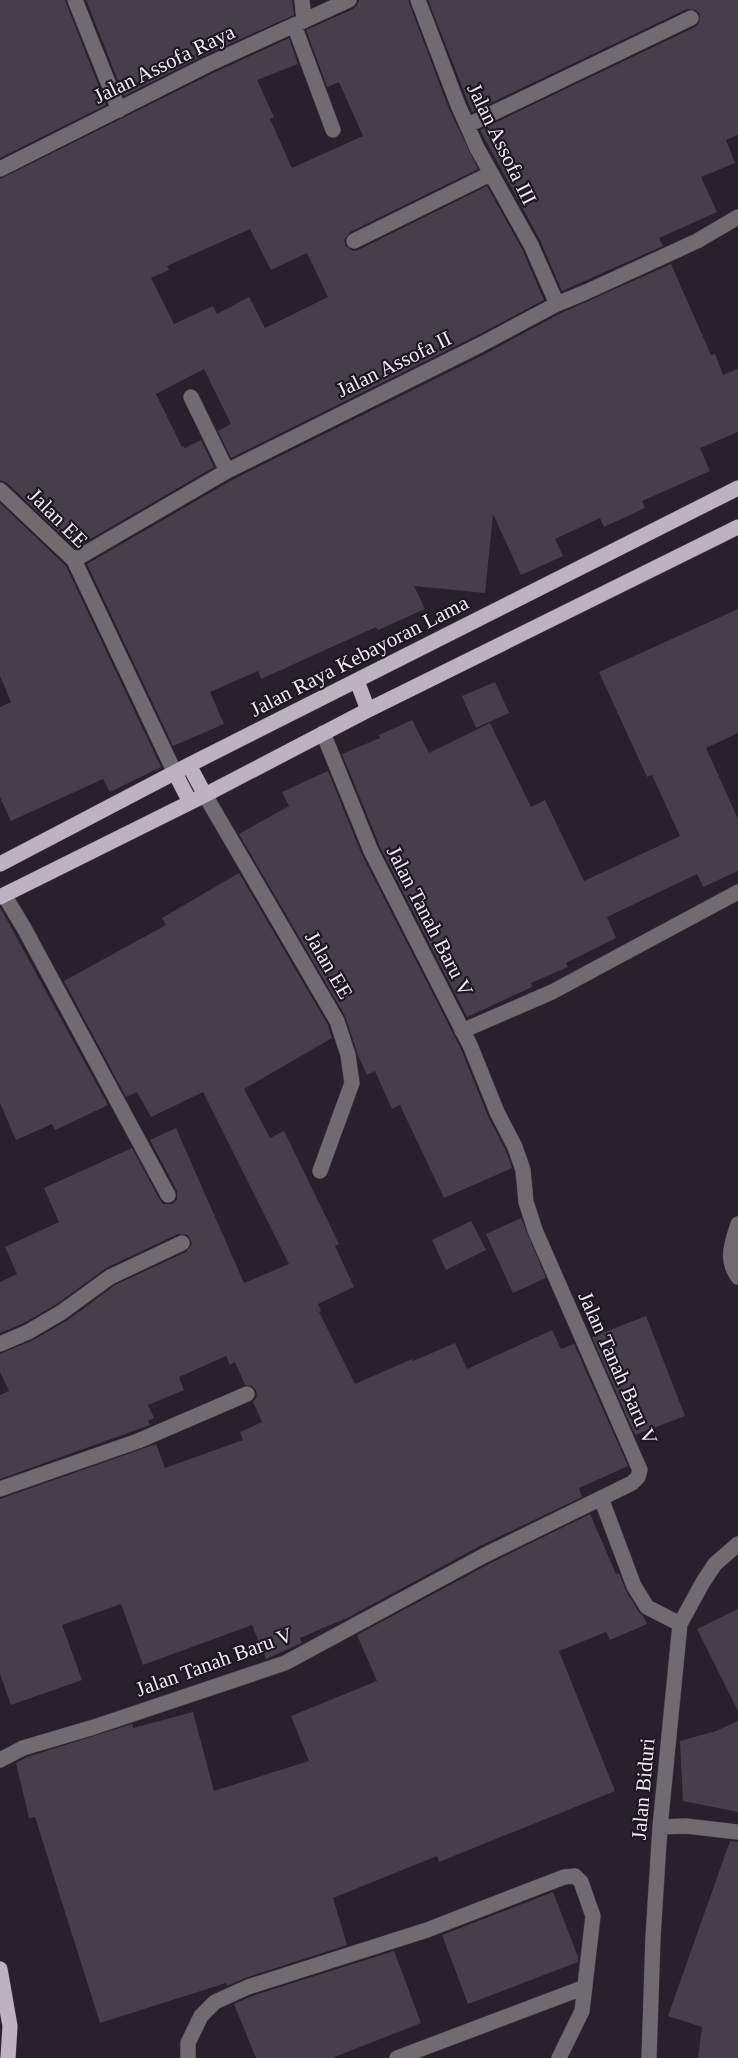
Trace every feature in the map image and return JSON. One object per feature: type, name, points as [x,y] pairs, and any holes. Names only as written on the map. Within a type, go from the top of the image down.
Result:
[{"type":"main road","name":"Jalan Raya Kebayoran Lama","points":[[0,864],[175,772],[738,488]]},
{"type":"main road","points":[[2,896],[205,795],[368,710],[738,527]]},
{"type":"main road","points":[[357,681],[368,710]]},
{"type":"main road","points":[[189,765],[205,795]]},
{"type":"main road","points":[[175,772],[190,802]]},
{"type":"main road","points":[[0,1969],[10,2026],[8,2058]]},
{"type":"street","points":[[75,0],[119,110]]},
{"type":"street","points":[[302,0],[299,23],[333,130]]},
{"type":"street","name":"Jalan Assofa Raya","points":[[0,169],[207,66],[349,0]]},
{"type":"street","name":"Jalan Assofa III","points":[[418,0],[458,105],[490,174],[531,245],[557,304]]},
{"type":"street","points":[[468,125],[692,18]]},
{"type":"street","points":[[354,241],[490,174]]},
{"type":"street","name":"Jalan Assofa II","points":[[74,560],[227,471],[480,345],[557,304],[697,241],[738,217]]},
{"type":"street","points":[[191,397],[227,471]]},
{"type":"street","name":"Jalan EE","points":[[0,490],[74,560],[175,772]]},
{"type":"street","name":"Jalan Tanah Baru V","points":[[0,1760],[23,1749],[285,1663],[485,1555],[638,1478],[640,1470],[542,1248],[526,1202],[523,1170],[515,1147],[497,1112],[470,1045],[371,851],[323,733]]},
{"type":"street","name":"Jalan EE","points":[[205,795],[338,1021],[348,1055],[352,1083],[320,1171]]},
{"type":"street","points":[[462,1031],[552,992],[738,892]]},
{"type":"street","points":[[2,896],[24,928],[168,1195]]},
{"type":"street","points":[[738,1224],[729,1252],[731,1263],[738,1277]]},
{"type":"street","points":[[0,1344],[28,1332],[62,1312],[111,1277],[183,1243]]},
{"type":"street","points":[[0,1489],[138,1441],[248,1394]]},
{"type":"street","points":[[601,1498],[634,1586],[647,1607],[680,1624]]},
{"type":"street","name":"Jalan Biduri","points":[[649,2058],[660,1827],[680,1624],[715,1564],[738,1544]]},
{"type":"street","points":[[660,1827],[686,1826],[738,1832]]},
{"type":"street","points":[[188,2058],[188,2043],[201,2016],[215,2002],[248,1987],[427,1930],[564,1877],[575,1876],[581,1882],[593,1916],[582,2011],[560,2058]]},
{"type":"street","points":[[397,2058],[585,1988]]},
{"type":"building","points":[[0,0],[65,0],[106,105],[0,158]]},
{"type":"building","points":[[86,0],[292,0],[294,15],[203,56],[124,96]]},
{"type":"building","points":[[359,0],[408,0],[449,109],[478,169],[350,232],[344,240],[346,246],[353,251],[358,250],[487,186],[522,249],[544,300],[231,458],[218,431],[231,424],[204,369],[156,394],[182,447],[185,448],[201,440],[214,467],[75,548],[7,483],[0,480],[0,179],[211,74],[289,38],[298,64],[257,80],[274,117],[270,119],[292,168],[363,136],[339,82],[327,87],[306,30],[353,9]],"holes":[[[250,229],[271,270],[307,253],[328,297],[265,328],[249,297],[217,314],[213,306],[174,324],[151,278],[169,270],[167,266]]]},
{"type":"building","points":[[428,0],[738,0],[738,135],[726,140],[735,163],[701,177],[717,212],[659,238],[663,246],[562,291],[540,240],[480,130],[695,27],[699,23],[700,14],[696,10],[687,9],[472,112]]},
{"type":"building","points":[[671,264],[711,355],[715,354],[723,375],[738,369],[738,432],[700,448],[710,471],[642,501],[645,508],[604,527],[600,518],[555,539],[563,556],[521,575],[493,514],[485,593],[414,586],[425,609],[378,630],[376,627],[261,679],[258,671],[210,692],[224,724],[173,746],[87,564],[232,480],[485,354],[561,313]]},
{"type":"building","points":[[0,503],[66,566],[161,767],[110,792],[103,779],[11,821],[0,797],[0,707],[11,702],[0,676]]},
{"type":"building","points":[[738,609],[738,733],[706,748],[738,819],[738,871],[703,887],[697,874],[607,917],[616,938],[566,963],[568,967],[531,983],[532,987],[467,1017],[380,847],[342,754],[380,738],[379,735],[412,720],[429,753],[490,723],[531,807],[545,800],[584,881],[680,836],[652,775],[647,777],[599,672]]},
{"type":"building","points":[[495,682],[509,713],[476,728],[462,696]]},
{"type":"building","points":[[328,771],[362,855],[461,1049],[512,1168],[444,1198],[400,1105],[392,1109],[375,1071],[367,1075],[345,1016],[239,834],[289,806],[282,792]]},
{"type":"building","points":[[239,873],[328,1025],[332,1038],[244,1089],[270,1138],[284,1131],[339,1244],[335,1246],[354,1287],[318,1304],[321,1311],[319,1312],[355,1384],[455,1343],[467,1369],[552,1330],[561,1349],[574,1344],[628,1466],[579,1488],[582,1497],[480,1546],[349,1617],[300,1638],[302,1643],[266,1659],[252,1625],[143,1665],[121,1604],[62,1625],[82,1680],[11,1705],[0,1674],[0,1499],[156,1444],[165,1468],[243,1440],[240,1432],[262,1422],[253,1402],[257,1396],[256,1390],[252,1386],[245,1385],[235,1362],[230,1365],[226,1356],[179,1377],[184,1390],[148,1405],[154,1418],[148,1421],[150,1425],[0,1479],[0,1395],[9,1391],[0,1372],[0,1354],[33,1340],[68,1320],[115,1285],[186,1252],[192,1244],[188,1235],[178,1234],[106,1268],[57,1304],[24,1323],[0,1333],[0,1282],[17,1274],[5,1247],[59,1222],[44,1188],[132,1148],[160,1200],[163,1204],[172,1204],[177,1200],[177,1191],[150,1140],[176,1128],[244,1283],[289,1264],[203,1092],[151,1117],[137,1092],[126,1097],[64,981],[166,925],[162,918]]},
{"type":"building","points":[[0,907],[108,1105],[55,1130],[52,1124],[16,1140],[0,1103]]},
{"type":"building","points":[[521,1218],[546,1278],[513,1293],[486,1234]]},
{"type":"building","points":[[471,1221],[486,1250],[446,1270],[432,1240]]},
{"type":"building","points":[[646,1316],[685,1416],[635,1435],[592,1337]]},
{"type":"building","points":[[590,1514],[616,1574],[619,1573],[626,1591],[647,1624],[610,1640],[606,1632],[559,1651],[615,1791],[439,1862],[437,1856],[333,1898],[347,1945],[227,1986],[226,1983],[100,2023],[35,1817],[29,1818],[16,1763],[27,1757],[132,1724],[133,1728],[193,1712],[214,1791],[309,1761],[291,1716],[377,1681],[357,1635],[489,1564]]},
{"type":"building","points":[[738,1609],[738,1711],[697,1629]]},
{"type":"building","points":[[738,1721],[738,1812],[683,1801],[680,1741],[716,1731]]},
{"type":"building","points":[[730,1841],[738,1842],[738,2058],[698,2058],[702,2027],[668,2016]]},
{"type":"building","points":[[553,1892],[578,1962],[468,2004],[442,1935]]},
{"type":"building","points":[[394,1951],[421,2023],[332,2058],[256,2058],[234,2004],[252,1996]]}]
